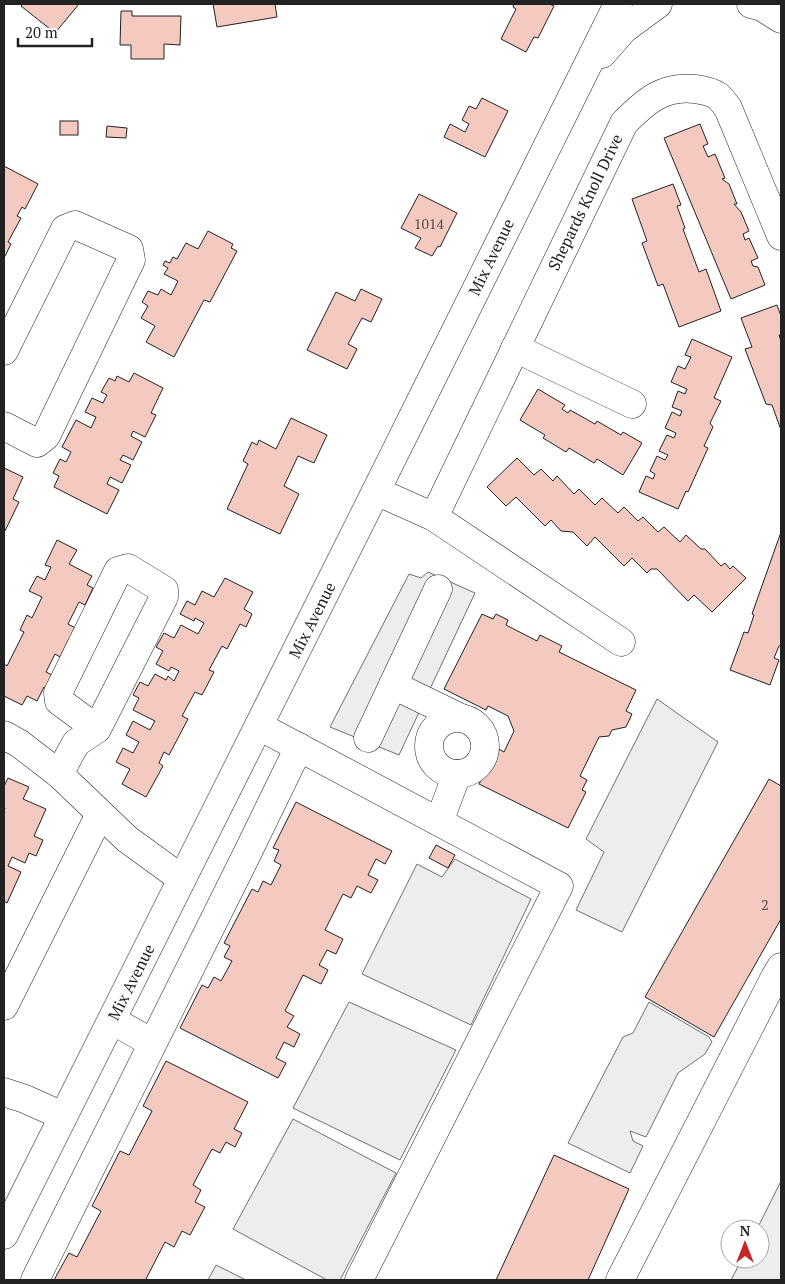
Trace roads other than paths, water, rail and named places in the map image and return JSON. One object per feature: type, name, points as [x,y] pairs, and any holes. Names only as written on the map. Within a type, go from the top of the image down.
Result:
[{"type":"street","name":"Mix Avenue","points":[[4,1235],[618,4]]},
{"type":"street","points":[[579,79],[624,29],[658,4]]},
{"type":"street","points":[[751,4],[762,7],[781,19]]},
{"type":"street","name":"Shepards Knoll Drive","points":[[434,517],[624,123],[639,109],[662,93],[673,89],[703,90],[718,96],[728,108],[781,236]]},
{"type":"street","points":[[4,351],[65,228],[75,225],[129,248],[131,260],[46,436],[36,443],[4,426]]},
{"type":"street","points":[[515,348],[632,404]]},
{"type":"street","points":[[376,492],[434,517],[621,642]]},
{"type":"street","points":[[59,774],[76,743],[96,729],[164,597],[164,590],[128,568],[118,571],[58,693],[59,701],[96,729]]},
{"type":"street","points":[[368,738],[438,590]]},
{"type":"street","points":[[393,685],[470,721],[483,734],[486,743],[485,753],[481,761],[466,773],[448,773],[439,768],[433,761],[429,744],[431,735],[443,721],[461,718]]},
{"type":"street","points":[[259,726],[559,886],[359,1280]]},
{"type":"street","points":[[4,735],[20,744],[59,774],[127,839],[182,879]]},
{"type":"street","points":[[36,1280],[299,748]]},
{"type":"street","points":[[438,822],[457,774]]},
{"type":"street","points":[[4,1006],[100,814]]},
{"type":"street","points":[[620,1280],[781,967]]},
{"type":"street","points":[[112,1020],[152,1043]]},
{"type":"street","points":[[4,1092],[63,1116]]}]
